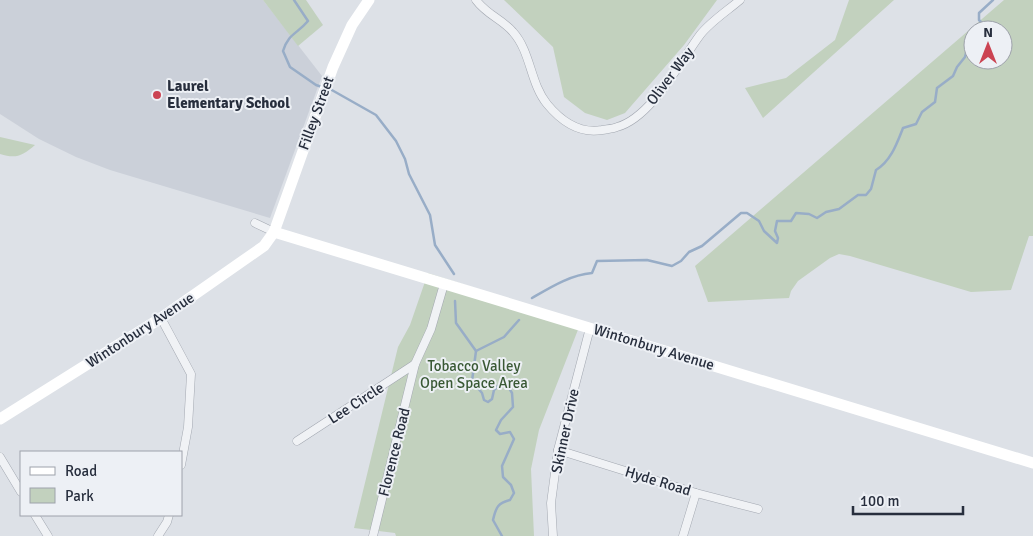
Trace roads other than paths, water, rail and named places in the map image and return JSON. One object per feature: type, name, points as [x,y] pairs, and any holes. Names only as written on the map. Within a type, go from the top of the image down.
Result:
[{"type":"street","name":"Filley Street","points":[[274,232],[325,88],[352,25],[369,0]]},
{"type":"street","name":"Oliver Way","points":[[476,0],[482,9],[512,30],[521,43],[539,90],[546,102],[565,122],[583,129],[598,131],[619,127],[639,116],[672,77],[701,33],[740,0]]},
{"type":"street","name":"Wintonbury Avenue","points":[[255,223],[274,232],[1033,463]]},
{"type":"street","name":"Wintonbury Avenue","points":[[0,419],[161,318],[264,246],[274,232]]},
{"type":"street","name":"Florence Road","points":[[373,536],[415,364],[432,329],[444,284]]},
{"type":"street","points":[[161,318],[191,374],[188,427],[182,460]]},
{"type":"street","name":"Skinner Drive","points":[[553,536],[551,503],[558,450],[590,328]]},
{"type":"street","name":"Lee Circle","points":[[297,441],[415,364]]},
{"type":"street","name":"Hyde Road","points":[[558,450],[696,493],[758,509]]},
{"type":"street","points":[[0,457],[20,490]]},
{"type":"street","points":[[683,536],[696,493]]},
{"type":"street","points":[[36,516],[48,536]]},
{"type":"street","points":[[158,536],[169,516]]},
{"type":"waterway","points":[[294,0],[308,21],[290,37],[283,51],[290,67],[322,87]]},
{"type":"waterway","points":[[979,20],[979,13],[993,0]]},
{"type":"waterway","points":[[532,298],[568,279],[592,273],[597,261],[647,260],[672,266],[681,261],[689,252],[702,246],[741,213],[747,213],[759,221],[764,231],[777,243],[778,238],[775,231],[777,221],[791,221],[796,213],[809,214],[817,218],[826,212],[839,209],[858,195],[866,195],[871,189],[876,170],[890,157],[903,128],[916,124],[922,112],[935,102],[937,88],[953,76],[963,60]]},
{"type":"waterway","points":[[330,89],[376,115],[396,141],[405,159],[409,174],[430,215],[435,245],[454,274]]},
{"type":"waterway","points":[[455,301],[456,323],[476,351],[472,381],[482,393],[484,400],[488,402],[492,399],[494,390],[501,383],[506,383],[512,393],[513,407],[501,420],[496,430],[500,434],[510,432],[514,439],[502,466],[503,477],[511,485],[514,493],[510,500],[498,506],[493,520],[502,536]]},
{"type":"waterway","points":[[476,351],[504,337],[519,320]]},
{"type":"place","name":"Laurel Elementary School","points":[[157,95]]},
{"type":"park label","name":"Tobacco Valley Open Space Area","points":[[474,374]]}]
